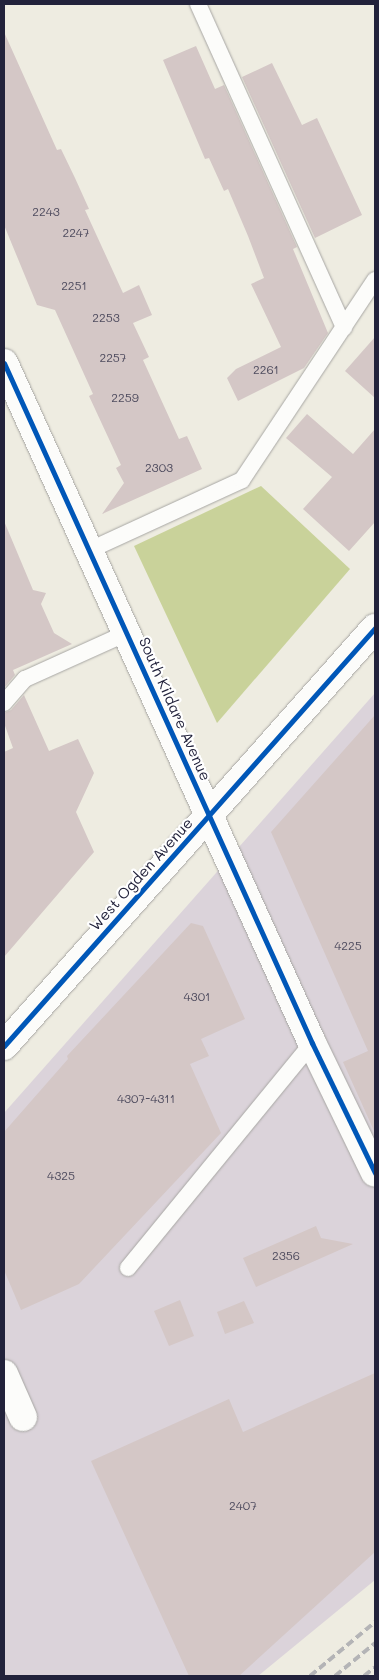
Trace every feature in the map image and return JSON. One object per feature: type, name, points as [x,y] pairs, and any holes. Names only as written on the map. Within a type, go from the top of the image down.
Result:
[{"type":"street","name":"South Kildare Avenue","points":[[4,363],[312,1042],[375,1173]]},
{"type":"street","name":"West Ogden Avenue","points":[[4,1046],[375,628]]},
{"type":"street","points":[[4,1374],[23,1416]]},
{"type":"lane","points":[[198,4],[344,328]]},
{"type":"lane","points":[[90,550],[242,480],[375,280]]},
{"type":"lane","points":[[4,703],[25,679],[127,633]]},
{"type":"lane","points":[[128,1268],[312,1042]]},
{"type":"shaded area","points":[[375,693],[375,1580],[258,1676],[4,1676],[4,1113]]},
{"type":"green space","points":[[261,486],[350,569],[217,723],[134,546]]},
{"type":"building","points":[[4,32],[57,150],[61,149],[75,178],[89,209],[85,210],[123,293],[139,285],[152,315],[133,323],[149,357],[143,360],[179,439],[187,436],[202,469],[102,514],[124,483],[116,468],[121,465],[89,396],[93,394],[55,310],[37,305],[4,225]]},
{"type":"building","points":[[196,46],[215,89],[224,85],[297,247],[293,249],[328,333],[304,368],[238,401],[227,378],[236,369],[281,347],[251,284],[264,278],[248,236],[228,189],[224,191],[209,158],[205,159],[163,60]]},
{"type":"building","points":[[272,63],[302,125],[317,118],[362,215],[315,238],[242,77]]},
{"type":"building","points":[[375,337],[375,398],[345,371]]},
{"type":"building","points":[[307,414],[353,454],[375,429],[375,522],[349,551],[303,509],[332,477],[286,438]]},
{"type":"building","points":[[4,521],[33,590],[46,593],[41,604],[54,633],[72,644],[13,670],[15,675],[4,688]]},
{"type":"building","points":[[24,695],[49,751],[78,739],[94,773],[76,812],[94,852],[4,957],[4,752],[13,748],[4,723],[4,713],[11,710]]},
{"type":"building","points":[[375,715],[375,1133],[343,1062],[368,1051],[271,832]]},
{"type":"building","points":[[191,923],[203,926],[245,1019],[201,1039],[209,1056],[190,1064],[221,1133],[79,1284],[21,1310],[4,1270],[4,1132],[68,1059],[67,1056]]},
{"type":"building","points":[[316,1226],[321,1238],[353,1244],[256,1287],[243,1258]]},
{"type":"building","points":[[180,1300],[194,1336],[169,1346],[154,1311]]},
{"type":"building","points":[[244,1301],[254,1323],[225,1334],[217,1312]]},
{"type":"building","points":[[375,1373],[375,1552],[239,1676],[189,1676],[91,1461],[229,1399],[243,1432]]},
{"type":"railway","points":[[310,1676],[375,1622]]},
{"type":"railway","points":[[335,1676],[375,1643]]},
{"type":"railway","points":[[364,1676],[375,1667]]},
{"type":"cycle path","points":[[4,363],[312,1043],[375,1173]]},
{"type":"cycle path","points":[[4,1046],[375,628]]}]
